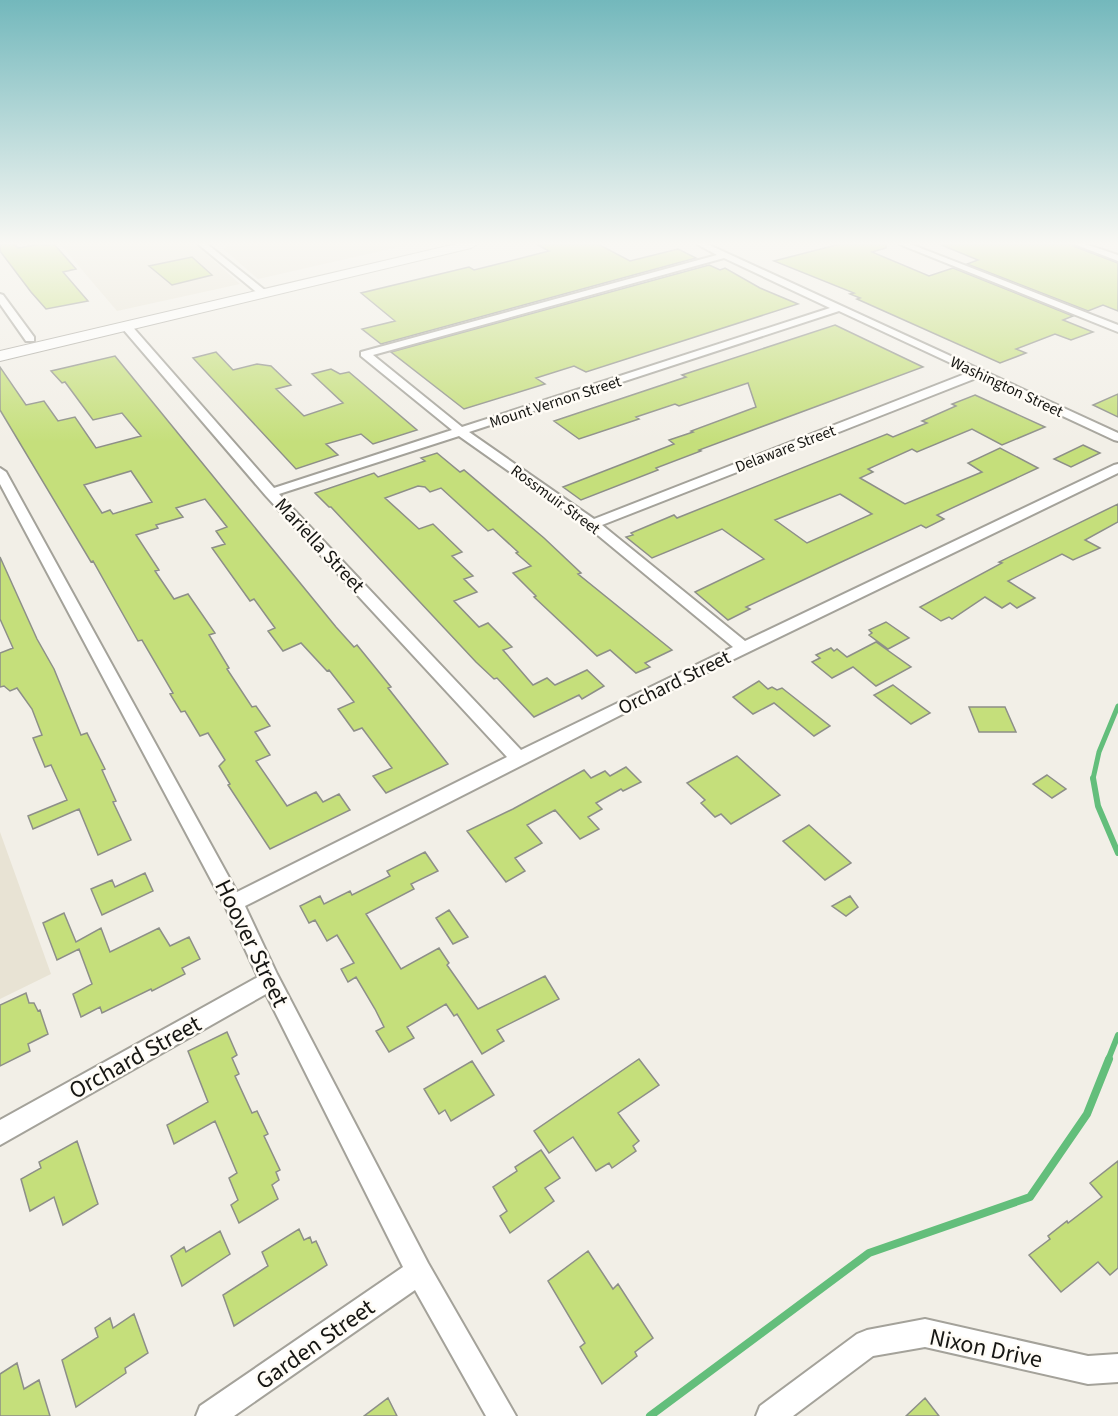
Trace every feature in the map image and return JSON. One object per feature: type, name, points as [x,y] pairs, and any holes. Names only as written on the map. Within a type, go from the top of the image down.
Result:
[{"type":"main road","points":[[0,346],[165,310]]},
{"type":"main road","points":[[0,356],[185,310]]},
{"type":"street","points":[[9,310],[30,339]]},
{"type":"street","name":"Rossmuir Street","points":[[525,310],[365,354],[461,432],[593,524],[744,648]]},
{"type":"street","name":"Mount Vernon Street","points":[[271,493],[833,310]]},
{"type":"street","name":"Washington Street","points":[[843,310],[1118,437]]},
{"type":"street","points":[[1070,310],[1118,329]]},
{"type":"street","name":"Mariella Street","points":[[126,326],[271,493],[519,759]]},
{"type":"street","name":"Delaware Street","points":[[593,524],[978,373]]},
{"type":"street","name":"Orchard Street","points":[[233,903],[744,648],[1118,468]]},
{"type":"street","name":"Hoover Street","points":[[0,472],[233,903],[270,981],[419,1272],[502,1416]]},
{"type":"street","name":"Orchard Street","points":[[0,1133],[270,981]]},
{"type":"street","name":"Garden Street","points":[[210,1416],[419,1272]]},
{"type":"street","name":"Nixon Drive","points":[[770,1416],[867,1344],[926,1332],[1088,1370],[1118,1368]]},
{"type":"shaded area","points":[[0,832],[51,974],[0,999]]},
{"type":"building","points":[[382,310],[505,310],[381,344],[362,329],[395,321]]},
{"type":"building","points":[[544,310],[779,310],[586,372],[574,366],[536,378],[545,384],[464,409],[391,352]]},
{"type":"building","points":[[882,310],[1058,310],[1073,316],[1063,320],[1093,332],[1071,340],[1055,334],[1016,349],[1026,353],[1000,363]]},
{"type":"building","points":[[835,325],[923,367],[699,450],[701,451],[656,468],[658,470],[581,500],[563,487],[674,444],[669,440],[756,407],[748,383],[679,406],[675,404],[579,439],[554,421],[686,377],[682,375]]},
{"type":"building","points":[[216,352],[233,370],[257,364],[271,366],[291,385],[276,389],[304,416],[343,403],[312,374],[331,369],[340,374],[349,372],[417,430],[373,444],[361,434],[326,444],[338,455],[296,469],[193,358]]},
{"type":"building","points":[[115,356],[336,627],[354,647],[357,645],[448,764],[386,793],[373,776],[392,768],[362,728],[354,731],[338,709],[354,702],[329,670],[327,671],[301,643],[283,651],[268,631],[275,628],[254,599],[250,601],[212,548],[225,544],[216,531],[227,527],[205,499],[176,508],[183,517],[156,525],[158,528],[136,535],[159,570],[155,571],[174,599],[188,594],[215,633],[209,635],[229,668],[227,669],[252,707],[256,706],[270,726],[255,732],[270,755],[256,761],[287,806],[316,792],[323,802],[339,794],[350,810],[270,849],[228,785],[230,784],[219,766],[225,760],[208,733],[200,736],[185,711],[181,712],[170,694],[173,693],[142,640],[138,641],[93,561],[91,562],[0,410],[0,367],[26,405],[44,401],[58,421],[75,417],[96,448],[141,436],[122,413],[93,420],[65,382],[62,383],[51,371]],"holes":[[[131,471],[152,502],[113,514],[110,510],[102,513],[84,485]]]},
{"type":"building","points":[[1118,394],[1118,417],[1093,405]]},
{"type":"building","points":[[975,395],[1045,427],[1002,445],[972,429],[917,452],[912,449],[868,469],[873,472],[860,478],[905,504],[982,472],[968,463],[1000,448],[1038,468],[937,515],[944,519],[926,528],[921,525],[837,564],[746,607],[750,609],[728,620],[695,592],[764,559],[722,529],[652,558],[626,537],[674,515],[677,518],[887,434],[893,437],[927,423],[922,421],[956,406],[952,404]],"holes":[[[840,494],[872,514],[807,543],[775,520]]]},
{"type":"building","points":[[1083,445],[1100,453],[1071,467],[1054,459]]},
{"type":"building","points":[[437,453],[460,472],[464,470],[544,538],[581,573],[578,574],[672,650],[645,663],[650,667],[636,673],[610,650],[597,656],[534,597],[536,596],[513,573],[531,566],[516,553],[518,552],[493,529],[488,531],[441,488],[430,492],[425,487],[418,486],[385,498],[419,529],[433,524],[462,552],[452,556],[473,576],[464,579],[477,592],[454,601],[479,627],[488,623],[512,647],[503,650],[533,685],[547,678],[555,685],[587,670],[604,686],[582,699],[579,695],[534,717],[497,678],[494,679],[476,662],[331,507],[315,493],[374,473],[378,477],[425,461],[421,458]]},
{"type":"building","points":[[1118,504],[1118,522],[1085,540],[1100,548],[1073,560],[1062,554],[1008,581],[1035,598],[1017,608],[1010,603],[1002,608],[985,597],[952,619],[949,617],[941,621],[920,607],[1002,563],[999,562]]},
{"type":"building","points":[[0,557],[37,639],[54,669],[81,735],[87,733],[105,769],[102,770],[116,801],[113,802],[131,840],[98,855],[79,809],[33,829],[28,816],[67,800],[51,765],[45,767],[33,738],[42,735],[32,709],[17,688],[10,691],[4,686],[0,687],[0,653],[13,648],[0,619]]},
{"type":"building","points":[[886,622],[909,638],[888,649],[869,635],[872,633],[869,630]]},
{"type":"building","points":[[876,642],[911,667],[876,686],[853,667],[832,678],[812,662],[820,658],[816,655],[831,648],[834,651],[837,649],[847,657]]},
{"type":"building","points":[[759,681],[768,689],[782,688],[830,726],[814,736],[774,703],[753,714],[733,697]]},
{"type":"building","points":[[893,685],[930,713],[911,724],[874,695]]},
{"type":"building","points":[[969,707],[1005,707],[1016,732],[979,732]]},
{"type":"building","points":[[737,756],[780,795],[731,824],[721,814],[715,817],[701,803],[705,800],[687,783]]},
{"type":"building","points":[[626,767],[641,782],[623,791],[621,789],[596,803],[602,809],[588,817],[599,829],[580,839],[555,810],[527,825],[542,843],[515,858],[525,871],[506,882],[467,831],[584,770],[591,778],[605,771],[610,776]]},
{"type":"building","points":[[1047,775],[1066,789],[1052,798],[1033,784]]},
{"type":"building","points":[[809,825],[851,863],[825,880],[783,841]]},
{"type":"building","points":[[425,852],[438,871],[411,884],[414,889],[366,914],[401,969],[439,948],[449,963],[447,965],[478,1009],[545,976],[559,999],[497,1030],[504,1041],[482,1054],[457,1014],[454,1016],[446,1004],[407,1027],[414,1038],[389,1052],[376,1031],[384,1027],[375,1009],[356,977],[348,982],[341,969],[354,963],[337,935],[327,941],[315,920],[309,923],[300,906],[320,896],[324,904],[350,891],[352,895],[390,876],[387,871]]},
{"type":"building","points":[[145,873],[153,891],[102,915],[91,889],[112,880],[115,887]]},
{"type":"building","points":[[850,896],[858,907],[846,916],[832,906]]},
{"type":"building","points":[[449,910],[468,937],[453,944],[436,918]]},
{"type":"building","points":[[64,913],[76,942],[101,928],[110,952],[159,928],[170,946],[189,937],[200,959],[182,968],[185,974],[152,991],[151,989],[102,1013],[100,1007],[81,1017],[73,994],[92,984],[79,949],[57,960],[43,923]]},
{"type":"building","points":[[26,993],[29,1003],[34,1003],[38,1011],[40,1010],[48,1034],[28,1044],[30,1051],[0,1066],[0,1005]]},
{"type":"building","points":[[227,1032],[237,1055],[232,1058],[239,1074],[235,1076],[252,1113],[257,1111],[268,1134],[264,1136],[280,1170],[276,1172],[279,1180],[272,1185],[278,1199],[239,1223],[231,1205],[238,1200],[229,1178],[237,1173],[215,1121],[174,1144],[167,1125],[208,1102],[188,1051]]},
{"type":"building","points":[[639,1059],[659,1085],[618,1113],[639,1141],[633,1146],[636,1151],[612,1168],[609,1163],[596,1171],[573,1137],[549,1153],[534,1131]]},
{"type":"building","points":[[472,1061],[494,1095],[451,1121],[445,1110],[439,1114],[424,1089]]},
{"type":"building","points":[[77,1141],[98,1204],[63,1225],[54,1197],[30,1211],[21,1179],[41,1168],[39,1162]]},
{"type":"building","points":[[541,1150],[560,1178],[545,1188],[554,1201],[510,1233],[500,1216],[507,1211],[493,1187],[517,1171],[515,1167]]},
{"type":"building","points":[[1118,1161],[1118,1268],[1110,1275],[1098,1262],[1061,1292],[1029,1255],[1050,1239],[1048,1236],[1102,1197],[1090,1183]]},
{"type":"building","points":[[299,1229],[304,1240],[310,1237],[312,1243],[316,1241],[327,1265],[234,1326],[223,1295],[268,1266],[262,1252]]},
{"type":"building","points":[[220,1231],[230,1254],[182,1286],[171,1256],[184,1247],[186,1252]]},
{"type":"building","points":[[588,1251],[613,1289],[618,1284],[653,1338],[635,1352],[637,1356],[602,1384],[580,1347],[585,1343],[548,1281]]},
{"type":"building","points":[[134,1314],[148,1353],[125,1368],[126,1373],[76,1407],[62,1360],[98,1337],[95,1328],[110,1318],[113,1328]]},
{"type":"building","points":[[17,1363],[24,1389],[39,1380],[50,1416],[0,1416],[0,1374]]},
{"type":"building","points":[[388,1398],[397,1416],[364,1416]]},
{"type":"building","points":[[925,1398],[939,1416],[906,1416]]},
{"type":"waterway","points":[[1093,779],[1099,752],[1118,706]]},
{"type":"waterway","points":[[1093,779],[1098,806],[1118,853]]},
{"type":"waterway","points":[[1108,1060],[1118,1035]]},
{"type":"waterway","points":[[650,1416],[869,1253],[1030,1197],[1087,1114],[1109,1059]]}]
